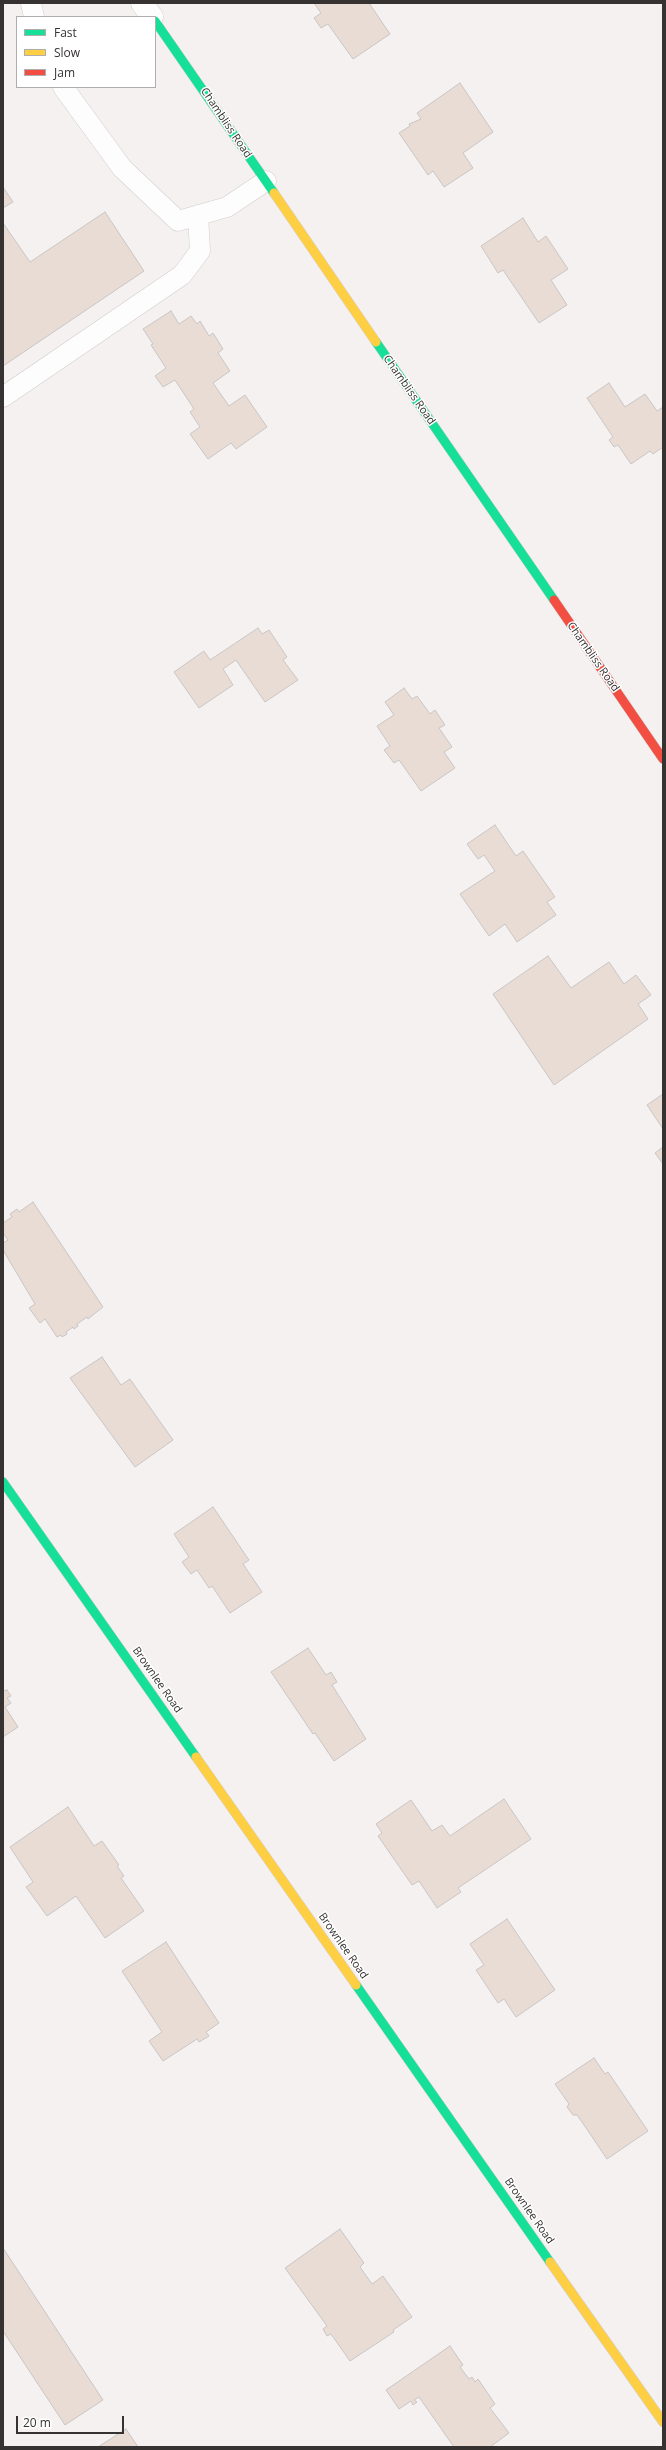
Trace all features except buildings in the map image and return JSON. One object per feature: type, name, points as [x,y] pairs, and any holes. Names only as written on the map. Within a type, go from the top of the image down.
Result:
[{"type":"street","points":[[142,3],[151,16]]},
{"type":"street","name":"Chambliss Road","points":[[156,22],[663,759]]},
{"type":"street","name":"Brownlee Road","points":[[3,1482],[663,2422]]},
{"type":"lane","points":[[31,3],[34,16]]},
{"type":"lane","points":[[64,88],[128,173],[178,221],[227,207],[266,181]]},
{"type":"lane","points":[[3,397],[182,275],[200,251],[198,215]]},
{"type":"traffic: fast","points":[[156,22],[274,193]]},
{"type":"traffic: fast","points":[[376,342],[554,600]]},
{"type":"traffic: fast","points":[[3,1482],[196,1757]]},
{"type":"traffic: fast","points":[[356,1985],[550,2262]]},
{"type":"traffic: slow","points":[[274,193],[376,342]]},
{"type":"traffic: slow","points":[[196,1757],[356,1985]]},
{"type":"traffic: slow","points":[[550,2262],[663,2422]]},
{"type":"traffic: jam","points":[[554,600],[663,759]]}]
